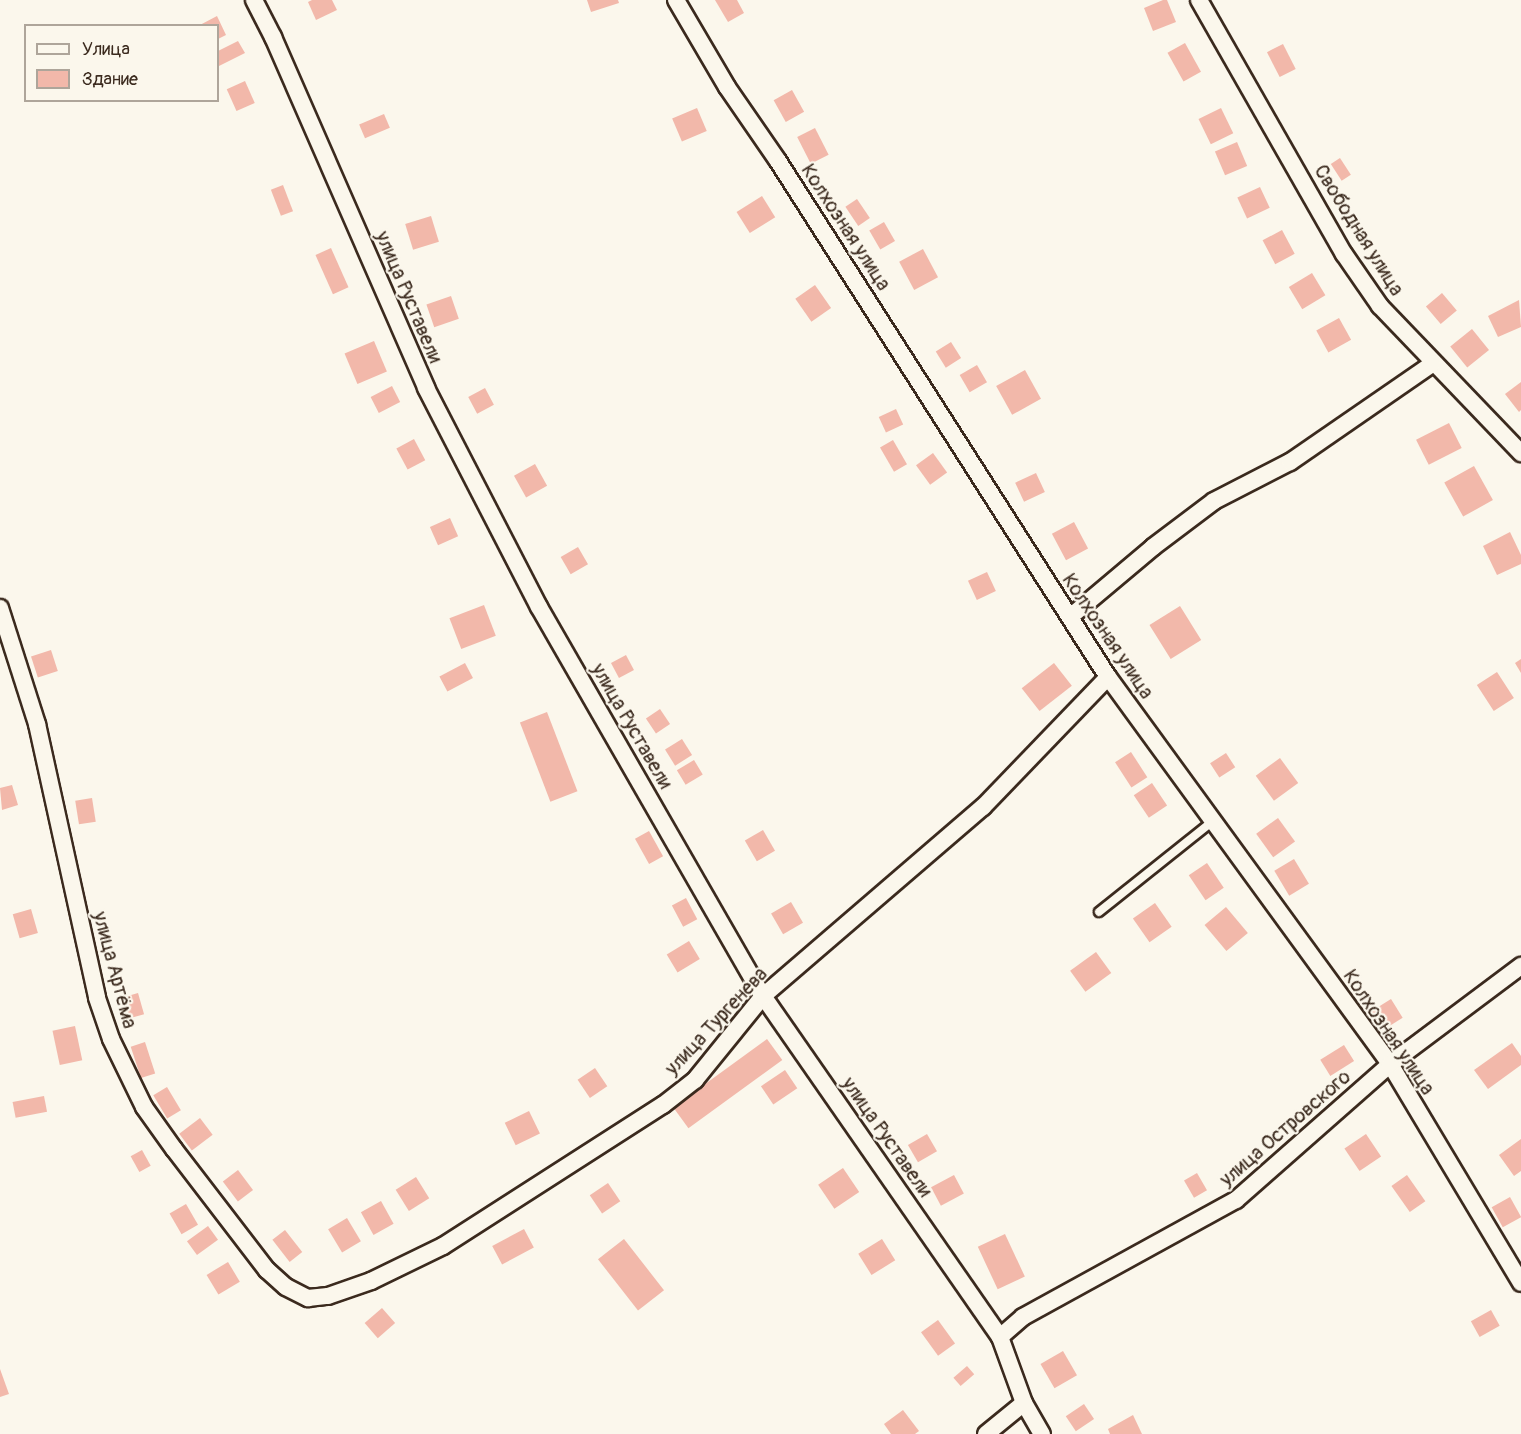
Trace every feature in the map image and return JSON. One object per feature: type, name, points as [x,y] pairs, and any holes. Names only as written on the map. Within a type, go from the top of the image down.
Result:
[{"type":"street","name":"улица Руставели","points":[[254,0],[273,36],[426,388],[539,607],[764,996],[1000,1337],[1024,1403],[1042,1434]]},
{"type":"street","name":"Колхозная улица","points":[[676,0],[727,87],[778,160],[1108,677],[1390,1064],[1521,1283]]},
{"type":"street","name":"Свободная улица","points":[[1199,0],[1344,254],[1380,306],[1432,364],[1521,453]]},
{"type":"street","points":[[1070,617],[1154,547],[1214,501],[1290,462],[1432,364]]},
{"type":"street","name":"улица Артёма","points":[[0,608],[37,724],[97,998],[111,1039],[144,1107],[267,1270],[286,1287],[308,1298],[328,1296]]},
{"type":"street","name":"улица Тургенева","points":[[328,1296],[371,1281],[443,1246],[663,1106],[695,1080],[764,996],[983,807],[1108,677]]},
{"type":"street","name":"улица Островского","points":[[1000,1337],[1023,1317],[1236,1200],[1390,1064],[1521,966]]},
{"type":"street","points":[[986,1434],[1024,1403]]},
{"type":"lane","points":[[1099,912],[1213,821]]},
{"type":"building","points":[[332,0],[337,10],[316,20],[308,2]]},
{"type":"building","points":[[587,0],[618,0],[619,3],[591,12]]},
{"type":"building","points":[[715,0],[737,0],[744,13],[728,22]]},
{"type":"building","points":[[1167,0],[1176,22],[1153,31],[1144,8]]},
{"type":"building","points":[[217,16],[226,35],[219,38],[219,24],[202,24]]},
{"type":"building","points":[[238,41],[245,53],[219,66],[219,50]]},
{"type":"building","points":[[1185,43],[1201,72],[1184,82],[1168,53]]},
{"type":"building","points":[[1283,44],[1296,69],[1280,77],[1267,52]]},
{"type":"building","points":[[245,81],[255,103],[236,111],[227,89]]},
{"type":"building","points":[[792,90],[804,112],[786,122],[774,100]]},
{"type":"building","points":[[697,108],[707,131],[682,142],[672,119]]},
{"type":"building","points":[[1221,108],[1233,133],[1211,144],[1199,119]]},
{"type":"building","points":[[384,114],[390,128],[365,138],[359,125]]},
{"type":"building","points":[[815,128],[829,155],[811,164],[797,137]]},
{"type":"building","points":[[1237,142],[1247,166],[1225,175],[1215,151]]},
{"type":"building","points":[[1340,158],[1351,175],[1342,181],[1331,164]]},
{"type":"building","points":[[283,185],[293,211],[281,216],[271,190]]},
{"type":"building","points":[[1260,187],[1270,208],[1247,218],[1237,198]]},
{"type":"building","points":[[762,196],[775,217],[750,233],[737,212]]},
{"type":"building","points":[[857,199],[870,218],[858,226],[845,207]]},
{"type":"building","points":[[431,216],[439,242],[413,250],[405,224]]},
{"type":"building","points":[[884,222],[895,241],[880,250],[869,230]]},
{"type":"building","points":[[1282,230],[1295,254],[1275,264],[1263,240]]},
{"type":"building","points":[[331,248],[348,287],[333,294],[315,255]]},
{"type":"building","points":[[923,249],[938,277],[914,290],[899,262]]},
{"type":"building","points":[[1312,273],[1325,295],[1302,309],[1289,287]]},
{"type":"building","points":[[815,285],[831,308],[811,322],[795,299]]},
{"type":"building","points":[[1442,293],[1457,311],[1441,324],[1426,306]]},
{"type":"building","points":[[451,296],[459,319],[434,327],[426,304]]},
{"type":"building","points":[[1519,300],[1521,327],[1498,337],[1488,316]]},
{"type":"building","points":[[1339,318],[1351,340],[1328,352],[1316,331]]},
{"type":"building","points":[[1472,329],[1489,350],[1467,368],[1450,347]]},
{"type":"building","points":[[374,341],[387,371],[357,384],[345,354]]},
{"type":"building","points":[[951,342],[961,358],[946,368],[936,352]]},
{"type":"building","points":[[977,365],[987,382],[970,392],[960,375]]},
{"type":"building","points":[[1025,370],[1041,399],[1012,415],[996,386]]},
{"type":"building","points":[[1521,382],[1521,410],[1519,412],[1505,394]]},
{"type":"building","points":[[392,386],[400,402],[379,413],[371,397]]},
{"type":"building","points":[[485,388],[494,405],[477,414],[468,397]]},
{"type":"building","points":[[896,409],[903,424],[886,432],[879,417]]},
{"type":"building","points":[[1449,423],[1462,448],[1429,465],[1416,440]]},
{"type":"building","points":[[414,439],[425,460],[408,470],[396,448]]},
{"type":"building","points":[[893,440],[907,464],[894,472],[880,448]]},
{"type":"building","points":[[933,453],[947,472],[930,485],[916,465]]},
{"type":"building","points":[[535,464],[547,486],[526,498],[514,476]]},
{"type":"building","points":[[1474,466],[1493,500],[1463,517],[1444,482]]},
{"type":"building","points":[[1036,473],[1045,492],[1024,502],[1015,483]]},
{"type":"building","points":[[450,518],[458,536],[438,545],[430,527]]},
{"type":"building","points":[[1074,522],[1088,548],[1066,560],[1052,534]]},
{"type":"building","points":[[1510,532],[1521,555],[1521,564],[1497,575],[1483,546]]},
{"type":"building","points":[[578,547],[588,564],[571,574],[561,557]]},
{"type":"building","points":[[987,572],[996,591],[977,600],[968,581]]},
{"type":"building","points":[[484,605],[496,636],[461,649],[449,618]]},
{"type":"building","points":[[1180,606],[1201,640],[1171,659],[1149,625]]},
{"type":"building","points":[[51,650],[58,671],[38,677],[31,656]]},
{"type":"building","points":[[626,655],[634,670],[619,678],[611,663]]},
{"type":"building","points":[[1521,659],[1521,673],[1515,663]]},
{"type":"building","points":[[465,663],[473,678],[447,692],[439,677]]},
{"type":"building","points":[[1054,663],[1072,686],[1040,711],[1022,688]]},
{"type":"building","points":[[1497,672],[1514,698],[1494,711],[1477,685]]},
{"type":"building","points":[[660,709],[670,724],[656,733],[646,719]]},
{"type":"building","points":[[547,712],[577,791],[550,802],[520,722]]},
{"type":"building","points":[[682,739],[692,755],[675,766],[665,750]]},
{"type":"building","points":[[1131,752],[1147,777],[1131,788],[1115,762]]},
{"type":"building","points":[[1226,753],[1235,767],[1219,778],[1210,763]]},
{"type":"building","points":[[1280,758],[1298,783],[1274,801],[1256,776]]},
{"type":"building","points":[[694,760],[703,775],[686,785],[677,770]]},
{"type":"building","points":[[1152,783],[1167,805],[1149,818],[1134,795]]},
{"type":"building","points":[[12,785],[18,805],[2,810],[0,788]]},
{"type":"building","points":[[92,798],[96,822],[79,824],[75,801]]},
{"type":"building","points":[[1278,818],[1295,841],[1273,857],[1256,834]]},
{"type":"building","points":[[763,830],[775,851],[757,861],[745,840]]},
{"type":"building","points":[[649,831],[663,856],[649,864],[635,839]]},
{"type":"building","points":[[1294,859],[1309,884],[1289,896],[1274,871]]},
{"type":"building","points":[[1207,863],[1224,888],[1206,900],[1189,875]]},
{"type":"building","points":[[686,898],[697,919],[683,927],[672,906]]},
{"type":"building","points":[[791,902],[803,923],[783,934],[771,913]]},
{"type":"building","points":[[1155,903],[1172,927],[1150,942],[1133,918]]},
{"type":"building","points":[[1226,907],[1248,933],[1226,951],[1205,925]]},
{"type":"building","points":[[31,909],[38,933],[20,938],[13,914]]},
{"type":"building","points":[[689,941],[700,959],[678,972],[667,954]]},
{"type":"building","points":[[1096,952],[1111,973],[1085,992],[1070,971]]},
{"type":"building","points":[[138,993],[144,1014],[127,1019],[121,998]]},
{"type":"building","points":[[1391,999],[1403,1018],[1382,1030],[1371,1012]]},
{"type":"building","points":[[75,1026],[82,1060],[60,1065],[53,1031]]},
{"type":"building","points":[[767,1039],[782,1060],[688,1128],[673,1107]]},
{"type":"building","points":[[145,1042],[155,1073],[141,1078],[131,1047]]},
{"type":"building","points":[[1512,1043],[1521,1056],[1521,1065],[1488,1089],[1474,1070]]},
{"type":"building","points":[[1344,1045],[1354,1061],[1330,1076],[1320,1060]]},
{"type":"building","points":[[595,1068],[607,1086],[590,1098],[578,1080]]},
{"type":"building","points":[[785,1070],[797,1088],[773,1104],[761,1086]]},
{"type":"building","points":[[167,1087],[181,1110],[167,1118],[153,1095]]},
{"type":"building","points":[[44,1096],[47,1112],[16,1118],[13,1102]]},
{"type":"building","points":[[529,1111],[540,1133],[516,1145],[505,1123]]},
{"type":"building","points":[[200,1118],[213,1135],[192,1150],[179,1134]]},
{"type":"building","points":[[927,1134],[937,1151],[918,1162],[908,1145]]},
{"type":"building","points":[[1366,1134],[1381,1156],[1360,1171],[1344,1149]]},
{"type":"building","points":[[1521,1139],[1521,1171],[1514,1176],[1499,1155]]},
{"type":"building","points":[[142,1150],[151,1166],[139,1172],[131,1156]]},
{"type":"building","points":[[843,1168],[859,1192],[834,1209],[818,1185]]},
{"type":"building","points":[[238,1170],[253,1190],[238,1201],[223,1181]]},
{"type":"building","points":[[1197,1173],[1207,1190],[1194,1198],[1184,1180]]},
{"type":"building","points":[[954,1175],[964,1194],[941,1206],[931,1187]]},
{"type":"building","points":[[1407,1175],[1425,1201],[1410,1212],[1391,1186]]},
{"type":"building","points":[[416,1177],[429,1198],[409,1211],[396,1190]]},
{"type":"building","points":[[608,1183],[620,1201],[602,1214],[590,1195]]},
{"type":"building","points":[[1510,1197],[1521,1217],[1503,1227],[1492,1207]]},
{"type":"building","points":[[381,1201],[394,1224],[373,1235],[361,1212]]},
{"type":"building","points":[[186,1204],[198,1225],[182,1234],[170,1214]]},
{"type":"building","points":[[347,1218],[361,1241],[342,1252],[328,1229]]},
{"type":"building","points":[[208,1226],[218,1240],[197,1255],[187,1241]]},
{"type":"building","points":[[524,1229],[534,1248],[502,1264],[492,1246]]},
{"type":"building","points":[[285,1230],[302,1252],[290,1262],[272,1240]]},
{"type":"building","points":[[1005,1234],[1025,1277],[998,1289],[978,1247]]},
{"type":"building","points":[[624,1239],[664,1290],[638,1311],[598,1259]]},
{"type":"building","points":[[882,1239],[895,1260],[872,1275],[858,1254]]},
{"type":"building","points":[[228,1262],[240,1282],[218,1295],[207,1275]]},
{"type":"building","points":[[382,1308],[395,1323],[378,1338],[365,1323]]},
{"type":"building","points":[[1491,1310],[1500,1326],[1480,1337],[1471,1321]]},
{"type":"building","points":[[938,1320],[955,1343],[938,1356],[921,1332]]},
{"type":"building","points":[[1063,1351],[1077,1375],[1054,1388],[1040,1364]]},
{"type":"building","points":[[967,1366],[974,1374],[961,1386],[953,1378]]},
{"type":"building","points":[[0,1369],[9,1394],[0,1397]]},
{"type":"building","points":[[1084,1404],[1094,1419],[1076,1431],[1066,1416]]},
{"type":"building","points":[[903,1410],[919,1431],[915,1434],[891,1434],[884,1424]]},
{"type":"building","points":[[1133,1415],[1142,1434],[1110,1434],[1108,1429]]}]
